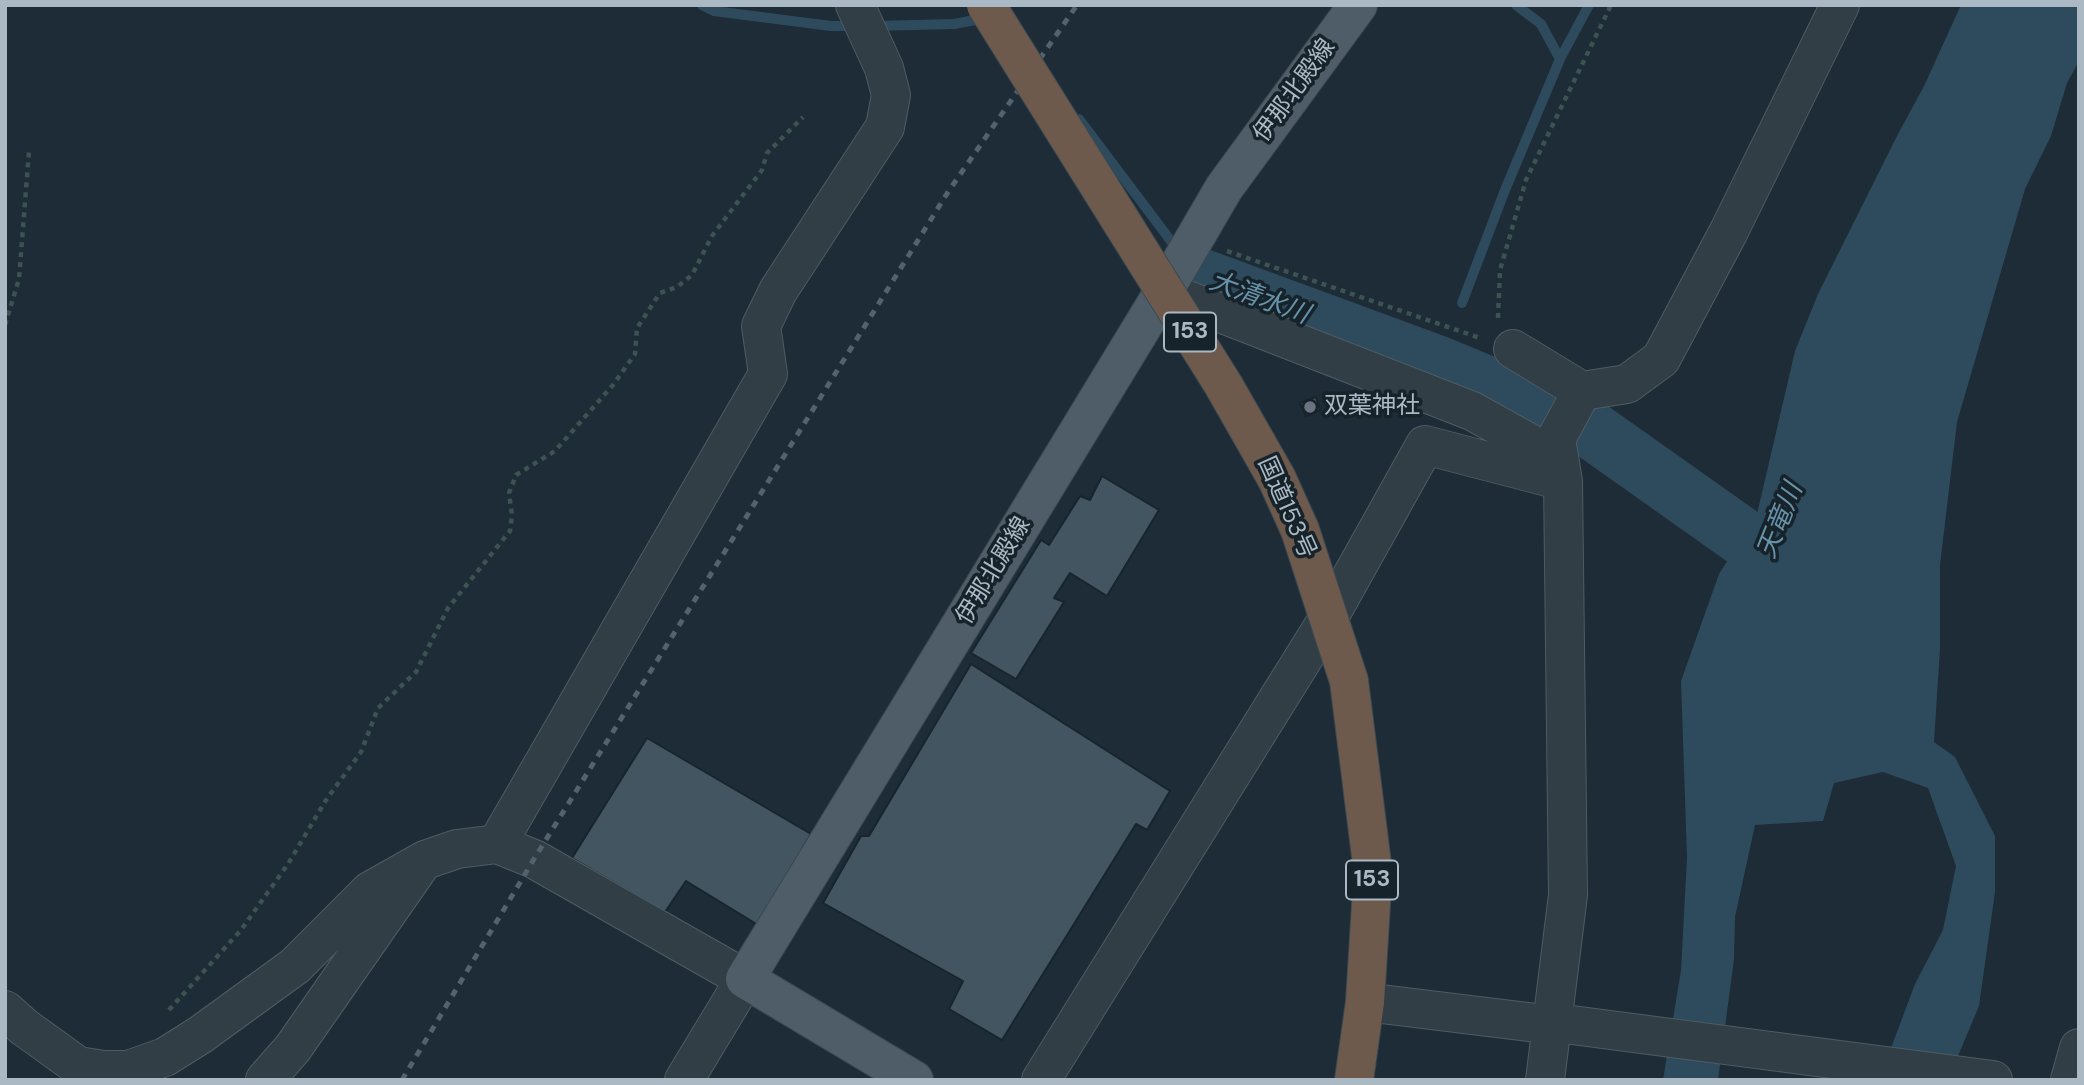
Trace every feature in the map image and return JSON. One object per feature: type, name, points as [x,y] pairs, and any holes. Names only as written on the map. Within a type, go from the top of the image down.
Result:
[{"type":"highway","name":"国道153号","points":[[986,5],[1224,387],[1278,479],[1314,568],[1349,681],[1373,872],[1365,1002],[1354,1080]]},
{"type":"main road","name":"伊那北殿線","points":[[745,979],[1224,188],[1358,5]]},
{"type":"main road","points":[[745,979],[914,1080]]},
{"type":"street","points":[[1513,349],[1582,391],[1626,384],[1661,359],[1729,231],[1840,5]]},
{"type":"street","points":[[496,844],[768,374],[761,326],[778,291],[885,127],[891,96],[884,68],[855,6]]},
{"type":"street","points":[[1180,263],[1472,411],[1537,447],[1563,481]]},
{"type":"street","points":[[1545,1080],[1563,1025],[1569,895],[1563,481],[1556,439],[1582,391]]},
{"type":"street","points":[[1041,1080],[1329,617],[1425,445],[1563,481]]},
{"type":"street","points":[[5,1010],[23,1027],[78,1066],[128,1070],[165,1057],[295,966],[370,891],[425,860],[457,849],[496,844],[534,859],[745,979],[684,1080]]},
{"type":"street","points":[[265,1080],[293,1048],[425,860]]},
{"type":"street","points":[[1365,1002],[1993,1080]]},
{"type":"street","points":[[2070,1080],[2079,1048]]},
{"type":"path","points":[[1513,349],[1497,326],[1500,270],[1526,180],[1611,5]]},
{"type":"path","points":[[167,1012],[241,930],[288,864],[326,800],[361,752],[378,708],[415,672],[447,608],[510,531],[512,515],[509,493],[516,475],[555,451],[613,385],[635,354],[637,328],[660,293],[677,287],[692,275],[712,236],[762,170],[767,153],[803,117]]},
{"type":"path","points":[[5,325],[19,279],[29,151]]},
{"type":"path","points":[[1180,263],[1513,349]]},
{"type":"water","name":"天竜川","points":[[1961,5],[2079,5],[2079,61],[2067,83],[2051,136],[2025,189],[1957,422],[1940,565],[1940,649],[1934,742],[1955,757],[1995,836],[1995,892],[1979,1006],[1948,1080],[1879,1080],[1915,984],[1943,930],[1956,866],[1928,788],[1883,772],[1834,783],[1823,821],[1755,825],[1735,917],[1734,959],[1718,1080],[1663,1080],[1681,970],[1687,858],[1681,681],[1719,574],[1757,514],[1795,351],[1818,294],[1924,86]]},
{"type":"building","name":"双葉神社","points":[[1316,397],[1320,410],[1306,416],[1300,403]]},
{"type":"building","points":[[1102,476],[1159,510],[1107,596],[1070,573],[1054,598],[1064,602],[1016,679],[971,653],[1041,540],[1049,545],[1080,496],[1090,500]]},
{"type":"building","points":[[971,664],[1170,791],[1147,830],[1136,824],[1002,1040],[949,1009],[963,981],[823,903],[861,836],[869,836]]},
{"type":"building","points":[[647,738],[811,834],[758,925],[686,881],[665,912],[572,858]]},
{"type":"waterway","name":"大清水川","points":[[702,5],[714,11],[831,26],[857,26]]},
{"type":"waterway","points":[[1462,303],[1505,190],[1560,59],[1541,24],[1516,5]]},
{"type":"waterway","points":[[1560,59],[1589,5]]},
{"type":"waterway","name":"大清水川","points":[[875,26],[954,24],[986,18]]},
{"type":"waterway","name":"大清水川","points":[[1079,119],[1177,249]]},
{"type":"waterway","name":"大清水川","points":[[1188,264],[1197,276],[1192,284]]},
{"type":"waterway","name":"大清水川","points":[[1197,276],[1439,365],[1586,426],[1764,552]]},
{"type":"waterway","points":[[1439,365],[1444,351]]},
{"type":"railway","points":[[402,1080],[534,859],[948,192],[1077,5]]},
{"type":"place","name":"双葉神社","points":[[1310,407]]}]
